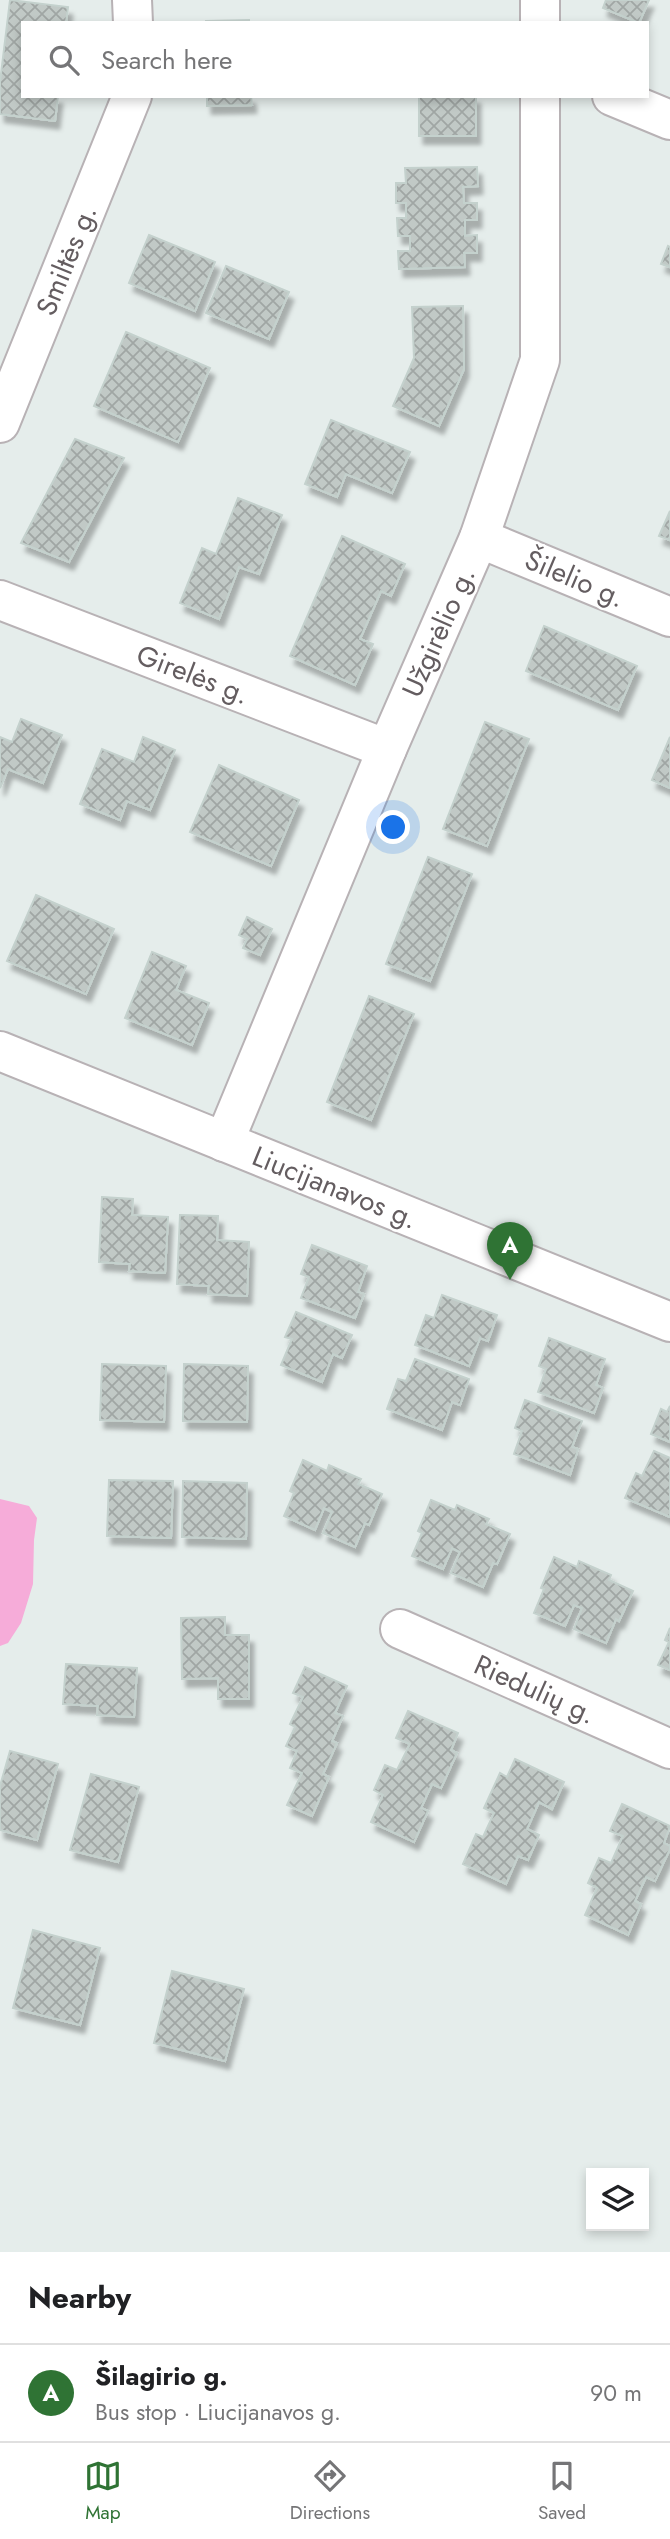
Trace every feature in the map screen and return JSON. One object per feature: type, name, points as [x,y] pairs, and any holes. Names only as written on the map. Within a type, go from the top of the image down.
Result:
[{"type":"street","points":[[132,0],[132,21]]},
{"type":"street","points":[[540,0],[540,21]]},
{"type":"street","name":"Smiltės g.","points":[[0,423],[131,98]]},
{"type":"street","name":"Užgirėlio g.","points":[[224,1143],[387,749],[480,538],[540,360],[540,98]]},
{"type":"street","points":[[617,98],[670,120]]},
{"type":"street","name":"Šilelio g.","points":[[480,538],[670,617]]},
{"type":"street","name":"Girelės g.","points":[[0,600],[387,749]]},
{"type":"street","name":"Liucijanavos g.","points":[[0,1051],[670,1322]]},
{"type":"street","name":"Riedulių g.","points":[[400,1629],[670,1749]]},
{"type":"shaded area","points":[[0,1499],[29,1506],[37,1518],[33,1584],[21,1623],[8,1643],[0,1646]]},
{"type":"building","points":[[10,0],[68,7],[66,21],[21,21],[21,98],[58,98],[55,121],[0,114],[0,82]]},
{"type":"building","points":[[606,0],[649,0],[640,21],[603,8]]},
{"type":"building","points":[[207,98],[251,98],[252,105],[207,106]]},
{"type":"building","points":[[419,98],[476,98],[476,136],[419,136]]},
{"type":"building","points":[[477,167],[478,186],[463,187],[464,203],[477,203],[477,220],[465,220],[465,236],[477,235],[477,253],[464,253],[465,267],[399,269],[398,251],[410,251],[410,236],[398,236],[397,218],[406,218],[406,203],[396,203],[396,183],[406,183],[405,168]]},
{"type":"building","points":[[149,235],[215,262],[195,311],[129,283]]},
{"type":"building","points":[[668,246],[670,247],[670,267],[661,264]]},
{"type":"building","points":[[226,266],[289,292],[269,339],[206,313]]},
{"type":"building","points":[[463,306],[464,369],[439,426],[393,406],[414,358],[412,307]]},
{"type":"building","points":[[126,332],[210,368],[178,442],[94,406]]},
{"type":"building","points":[[331,420],[410,452],[392,493],[346,474],[337,497],[305,484]]},
{"type":"building","points":[[75,439],[124,458],[69,562],[21,543]]},
{"type":"building","points":[[238,498],[282,515],[259,574],[239,567],[219,619],[180,603],[202,548],[216,554]]},
{"type":"building","points":[[670,511],[670,540],[659,536]]},
{"type":"building","points":[[342,536],[405,564],[391,596],[381,591],[360,639],[373,644],[355,685],[290,656]]},
{"type":"building","points":[[544,626],[637,666],[618,710],[526,671]]},
{"type":"building","points":[[21,719],[62,735],[43,783],[8,769],[0,788],[0,737],[12,742]]},
{"type":"building","points":[[485,722],[529,739],[487,846],[443,829]]},
{"type":"building","points":[[143,737],[175,750],[150,810],[127,801],[120,820],[80,804],[102,749],[134,762]]},
{"type":"building","points":[[670,737],[670,788],[652,780]]},
{"type":"building","points":[[219,765],[299,800],[271,866],[190,832]]},
{"type":"building","points":[[428,857],[472,874],[430,981],[386,964]]},
{"type":"building","points":[[36,895],[114,929],[86,994],[7,961]]},
{"type":"building","points":[[247,917],[272,929],[260,955],[243,948],[247,939],[239,935]]},
{"type":"building","points":[[152,952],[186,966],[176,990],[209,1003],[192,1045],[125,1018]]},
{"type":"building","points":[[369,996],[414,1014],[371,1120],[327,1102]]},
{"type":"building","points":[[102,1197],[133,1199],[132,1215],[168,1217],[165,1273],[129,1271],[130,1264],[99,1262]]},
{"type":"building","points":[[180,1215],[218,1216],[217,1240],[249,1242],[247,1296],[208,1294],[209,1286],[177,1284]]},
{"type":"building","points":[[312,1245],[367,1266],[358,1292],[364,1294],[355,1318],[301,1298],[309,1277],[301,1274]]},
{"type":"building","points":[[442,1295],[497,1315],[488,1341],[480,1338],[469,1366],[415,1345],[426,1315],[434,1318]]},
{"type":"building","points":[[296,1312],[352,1335],[342,1358],[333,1354],[322,1382],[281,1365],[292,1339],[285,1337]]},
{"type":"building","points":[[549,1338],[605,1359],[596,1385],[603,1388],[594,1413],[538,1392],[546,1369],[539,1366]]},
{"type":"building","points":[[415,1359],[469,1379],[460,1405],[452,1402],[442,1430],[387,1409],[398,1379],[406,1381]]},
{"type":"building","points":[[102,1364],[166,1366],[164,1422],[100,1420]]},
{"type":"building","points":[[184,1364],[248,1366],[247,1422],[183,1421]]},
{"type":"building","points":[[525,1400],[582,1421],[572,1447],[578,1449],[570,1475],[514,1454],[522,1431],[515,1428]]},
{"type":"building","points":[[670,1406],[670,1442],[651,1434],[661,1409],[667,1412]]},
{"type":"building","points":[[654,1451],[670,1458],[670,1517],[625,1498],[636,1473],[642,1476]]},
{"type":"building","points":[[303,1460],[327,1471],[329,1465],[361,1479],[358,1484],[382,1494],[369,1525],[365,1523],[355,1547],[323,1533],[332,1512],[324,1508],[315,1530],[284,1516],[294,1493],[290,1491]]},
{"type":"building","points":[[109,1480],[173,1481],[171,1538],[107,1536]]},
{"type":"building","points":[[183,1481],[247,1483],[246,1539],[182,1537]]},
{"type":"building","points":[[431,1500],[455,1510],[457,1505],[489,1519],[486,1524],[510,1534],[483,1587],[451,1573],[460,1552],[452,1548],[443,1569],[412,1556],[422,1533],[418,1531]]},
{"type":"building","points":[[554,1557],[577,1567],[579,1561],[611,1575],[609,1580],[633,1591],[619,1621],[616,1619],[606,1643],[574,1629],[582,1608],[574,1605],[565,1626],[534,1613]]},
{"type":"building","points":[[225,1617],[225,1635],[249,1635],[249,1699],[218,1699],[218,1678],[182,1679],[181,1618]]},
{"type":"building","points":[[670,1628],[670,1670],[658,1665],[669,1642],[665,1640]]},
{"type":"building","points":[[66,1664],[137,1668],[134,1717],[97,1715],[98,1706],[63,1704]]},
{"type":"building","points":[[305,1667],[347,1686],[335,1713],[343,1716],[332,1741],[337,1743],[323,1774],[329,1777],[312,1816],[287,1805],[302,1773],[290,1768],[297,1751],[286,1746],[295,1727],[290,1724],[303,1697],[293,1693]]},
{"type":"building","points":[[408,1711],[458,1733],[451,1750],[457,1753],[441,1788],[432,1784],[421,1808],[428,1811],[414,1842],[371,1822],[383,1795],[374,1790],[385,1765],[397,1770],[410,1744],[396,1738]]},
{"type":"building","points":[[10,1751],[58,1764],[37,1840],[0,1830],[0,1786]]},
{"type":"building","points":[[515,1759],[564,1782],[552,1809],[539,1802],[527,1829],[539,1835],[528,1860],[518,1856],[506,1884],[463,1864],[476,1834],[483,1837],[494,1813],[484,1808],[500,1773],[507,1777]]},
{"type":"building","points":[[91,1774],[139,1787],[118,1862],[70,1850]]},
{"type":"building","points":[[622,1804],[670,1826],[664,1843],[670,1846],[670,1849],[655,1881],[646,1877],[635,1901],[641,1904],[628,1935],[585,1915],[597,1888],[588,1883],[599,1858],[611,1863],[623,1836],[610,1831]]},
{"type":"building","points":[[33,1930],[100,1948],[80,2025],[13,2008]]},
{"type":"building","points":[[172,1971],[244,1989],[225,2061],[154,2043]]},
{"type":"place","name":"Šilagirio g.","points":[[510,1280]]}]
